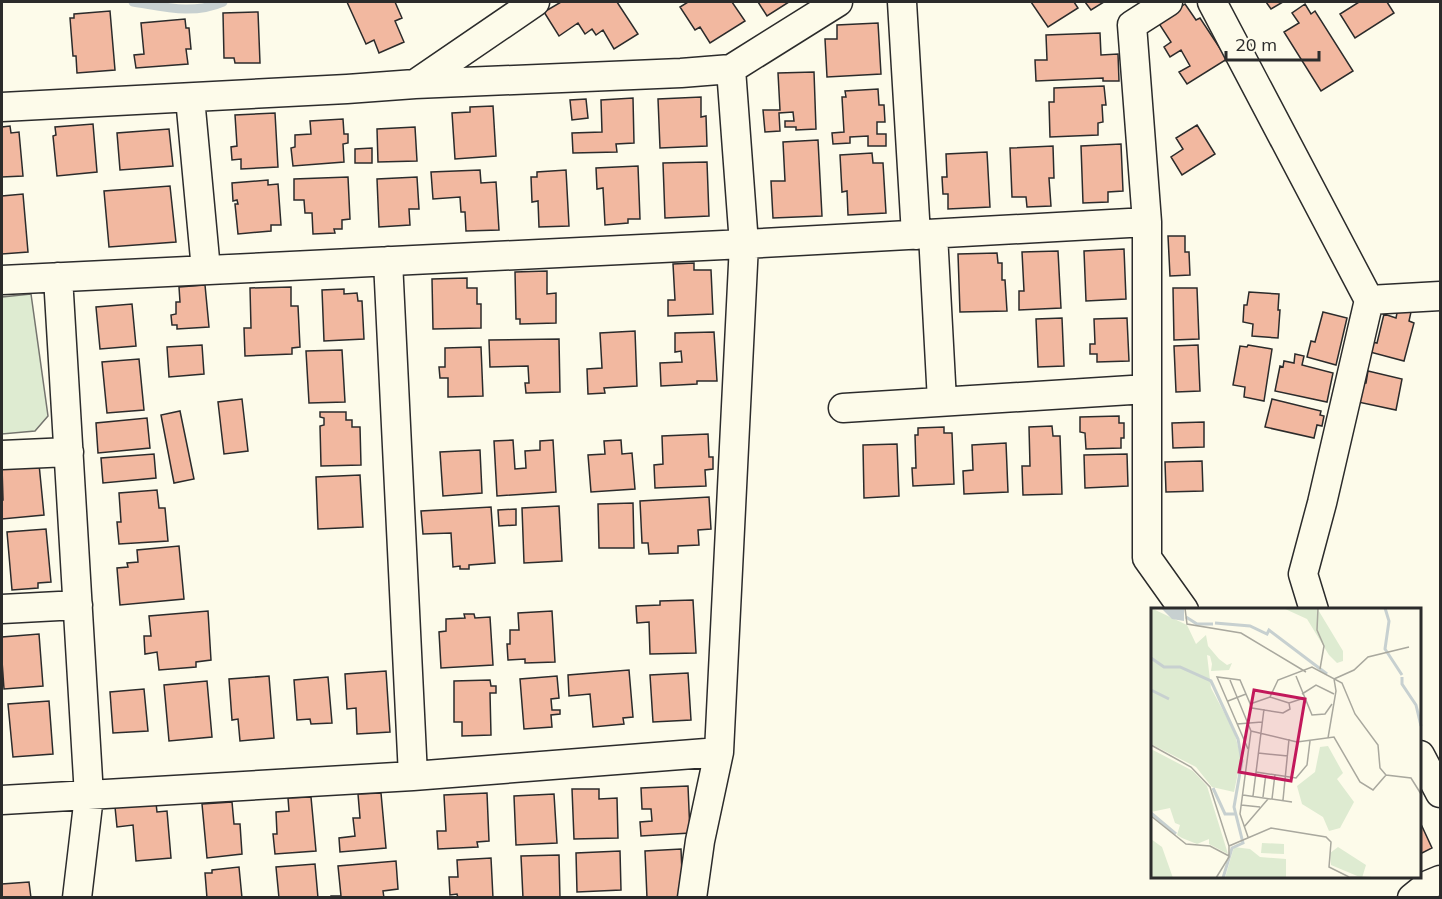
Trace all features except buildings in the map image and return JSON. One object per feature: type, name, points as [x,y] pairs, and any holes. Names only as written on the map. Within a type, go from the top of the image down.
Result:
[{"type":"street","points":[[415,84],[535,2]]},
{"type":"street","points":[[2,107],[731,69],[838,2]]},
{"type":"street","points":[[902,2],[942,402]]},
{"type":"street","points":[[1168,2],[1132,25],[1147,222],[1147,558],[1183,608]]},
{"type":"street","points":[[1212,2],[1369,300],[1322,503],[1303,574],[1314,608]]},
{"type":"street","points":[[692,897],[700,841],[719,753],[744,244],[731,69]]},
{"type":"street","points":[[190,98],[206,270]]},
{"type":"street","points":[[2,280],[1147,222]]},
{"type":"street","points":[[388,261],[413,776]]},
{"type":"street","points":[[58,277],[89,796],[77,897]]},
{"type":"street","points":[[1369,300],[1440,296]]},
{"type":"street","points":[[843,408],[1147,389]]},
{"type":"street","points":[[2,455],[69,452]]},
{"type":"street","points":[[2,609],[78,605]]},
{"type":"street","points":[[2,800],[413,776],[719,753]]},
{"type":"street","points":[[1421,759],[1440,793]]},
{"type":"street","points":[[1412,897],[1428,885],[1440,880]]},
{"type":"green space","points":[[31,294],[48,416],[35,431],[2,434],[2,297]]},
{"type":"waterway","points":[[133,2],[190,9],[223,2]]}]
